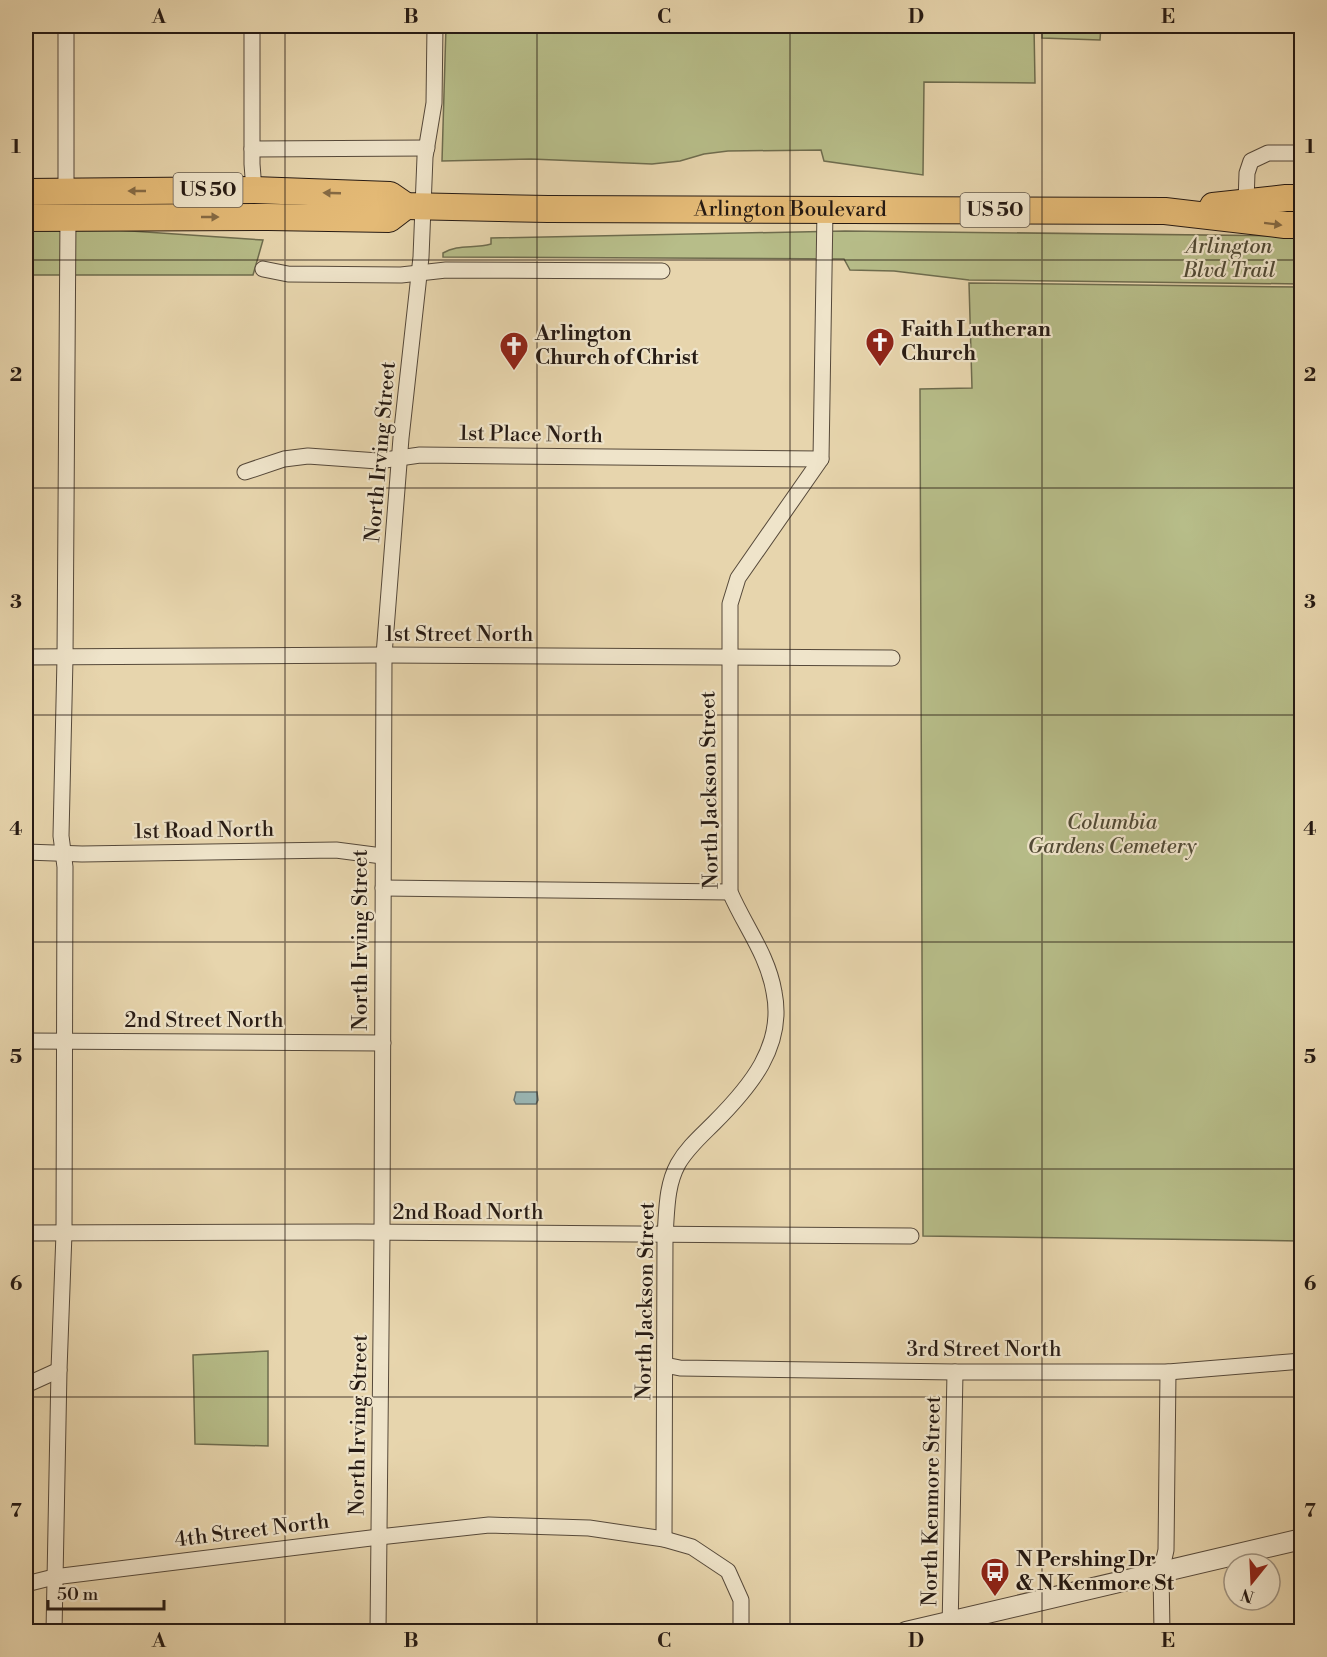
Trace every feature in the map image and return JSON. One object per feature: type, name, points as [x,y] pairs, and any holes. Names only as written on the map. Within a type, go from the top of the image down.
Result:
[{"type":"highway","name":"Arlington Boulevard","points":[[26,192],[254,190],[390,195],[415,207]]},
{"type":"highway","name":"Arlington Boulevard","points":[[1174,211],[1302,198]]},
{"type":"highway","name":"Arlington Boulevard","points":[[26,218],[389,219],[415,207],[453,207],[1174,211],[1285,225],[1302,225]]},
{"type":"street","points":[[66,26],[66,191]]},
{"type":"street","points":[[252,26],[254,190]]},
{"type":"street","name":"North Irving Street","points":[[378,1632],[384,655],[400,457],[422,250],[415,207],[434,103],[435,26]]},
{"type":"street","points":[[252,149],[427,148]]},
{"type":"street","points":[[1246,202],[1247,173],[1251,161],[1268,153],[1302,153]]},
{"type":"street","points":[[820,459],[825,210]]},
{"type":"street","points":[[54,1632],[64,1233],[65,867],[61,836],[65,658],[68,217]]},
{"type":"street","points":[[263,270],[288,274],[401,275],[446,270],[662,271]]},
{"type":"street","name":"1st Place North","points":[[245,472],[284,459],[308,456],[378,461],[427,455],[820,459]]},
{"type":"street","name":"North Jackson Street","points":[[664,1539],[665,1235],[669,1186],[687,1150],[736,1101],[755,1077],[770,1050],[777,1018],[774,991],[763,956],[739,914],[730,892],[730,604],[738,578],[820,459]]},
{"type":"street","name":"1st Street North","points":[[26,657],[384,655],[892,658]]},
{"type":"street","name":"1st Road North","points":[[26,852],[336,850],[382,856]]},
{"type":"street","points":[[383,888],[730,892]]},
{"type":"street","name":"2nd Street North","points":[[26,1041],[383,1043]]},
{"type":"street","name":"2nd Road North","points":[[26,1233],[911,1236]]},
{"type":"street","name":"3rd Street North","points":[[665,1365],[692,1368],[955,1372],[1168,1372],[1302,1361]]},
{"type":"street","points":[[26,1385],[59,1370]]},
{"type":"street","name":"North Kenmore Street","points":[[950,1626],[955,1372]]},
{"type":"street","points":[[1162,1632],[1161,1572],[1166,1550],[1168,1372]]},
{"type":"street","name":"4th Street North","points":[[26,1584],[54,1577],[489,1525],[589,1528],[664,1539]]},
{"type":"street","points":[[664,1539],[692,1547],[728,1571],[741,1600],[741,1632]]},
{"type":"street","points":[[906,1632],[950,1626],[1302,1539]]},
{"type":"green space","points":[[446,26],[1034,26],[1035,83],[924,82],[923,175],[824,161],[821,150],[728,151],[652,164],[531,159],[442,161]]},
{"type":"green space","points":[[1042,26],[1101,26],[1100,40],[1042,38]]},
{"type":"green space","points":[[26,228],[87,228],[263,240],[253,275],[26,275]]},
{"type":"green space","name":"Arlington Blvd Trail","points":[[845,231],[1301,236],[1302,284],[969,280],[894,271],[850,270],[844,259],[443,257],[443,253],[454,248],[491,244],[491,238]]},
{"type":"green space","name":"Columbia Gardens Cemetery","points":[[969,283],[1301,287],[1301,1241],[923,1236],[920,389],[972,388]]},
{"type":"green space","points":[[268,1351],[268,1446],[195,1444],[193,1355]]},
{"type":"water","points":[[516,1092],[537,1092],[538,1100],[536,1104],[516,1104],[514,1100]]},
{"type":"place","name":"Faith Lutheran Church","points":[[880,368]]},
{"type":"place","name":"Arlington Church of Christ","points":[[514,372]]},
{"type":"place","name":"N Pershing Dr & N Kenmore St","points":[[995,1598]]}]
